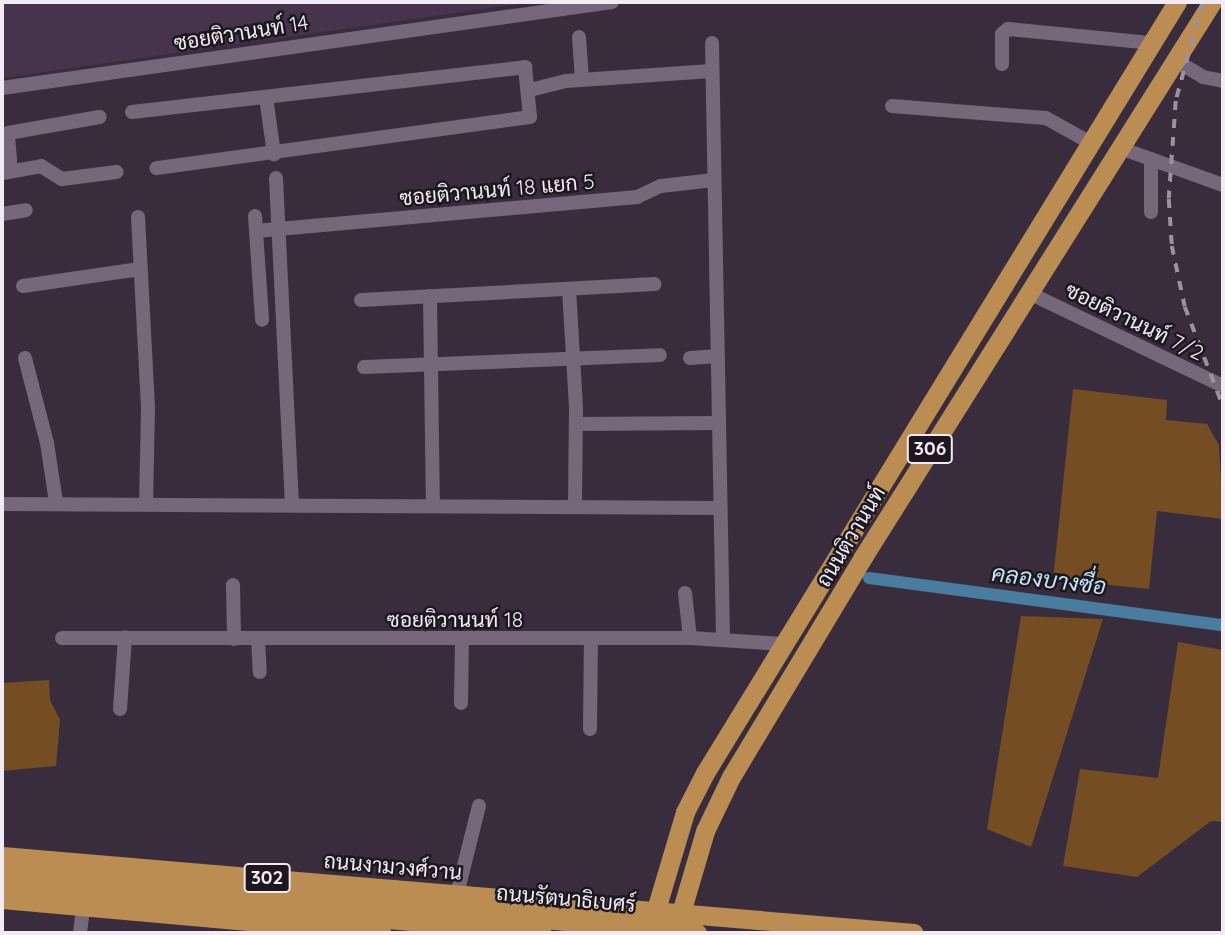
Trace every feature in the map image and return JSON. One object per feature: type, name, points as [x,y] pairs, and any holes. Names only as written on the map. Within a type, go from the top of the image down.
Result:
[{"type":"main road","name":"ถนนติวานนท์","points":[[652,921],[685,812],[784,644],[1177,2]]},
{"type":"main road","name":"ถนนติวานนท์","points":[[674,933],[721,795],[865,554],[1212,2]]},
{"type":"main road","name":"ถนนงามวงศ์วาน","points":[[2,856],[533,901],[652,921]]},
{"type":"main road","points":[[2,870],[54,881]]},
{"type":"main road","name":"ถนนรัตนาธิเบศร์","points":[[54,881],[542,933]]},
{"type":"main road","name":"ถนนรัตนาธิเบศร์","points":[[54,881],[697,933]]},
{"type":"main road","points":[[2,884],[54,881]]},
{"type":"main road","name":"302","points":[[2,900],[308,930],[382,933]]},
{"type":"main road","points":[[533,901],[560,923],[630,933]]},
{"type":"main road","name":"ถนนรัตนาธิเบศร์","points":[[652,921],[680,911],[899,933]]},
{"type":"main road","points":[[652,921],[674,933]]},
{"type":"street","name":"ซอยติวานนท์ 14","points":[[2,89],[612,2]]},
{"type":"street","points":[[1002,64],[1002,34],[1008,29],[1152,43]]},
{"type":"street","points":[[579,37],[582,80]]},
{"type":"street","points":[[712,43],[723,640]]},
{"type":"street","points":[[1175,60],[1203,77],[1223,80]]},
{"type":"street","points":[[132,113],[520,65],[525,67],[530,90],[530,117],[274,155],[156,168]]},
{"type":"street","points":[[530,90],[582,80],[712,71]]},
{"type":"street","points":[[266,97],[274,155]]},
{"type":"street","points":[[892,106],[1046,118],[1091,144]]},
{"type":"street","points":[[100,117],[8,133],[6,172],[47,166],[62,179],[117,172]]},
{"type":"street","points":[[1120,148],[1223,185]]},
{"type":"street","points":[[1151,159],[1151,212]]},
{"type":"street","points":[[276,178],[282,230],[292,505]]},
{"type":"street","name":"ซอยติวานนท์ 18 แยก 5","points":[[262,320],[255,223],[282,230],[637,197],[661,186],[714,180]]},
{"type":"street","points":[[2,214],[26,210]]},
{"type":"street","points":[[138,217],[148,410],[146,503]]},
{"type":"street","points":[[23,286],[140,269]]},
{"type":"street","points":[[360,300],[655,284]]},
{"type":"street","points":[[569,289],[576,424],[575,506]]},
{"type":"street","name":"ซอยติวานนท์ 7/2","points":[[1029,293],[1223,386]]},
{"type":"street","points":[[430,296],[433,504]]},
{"type":"street","points":[[364,366],[660,355]]},
{"type":"street","points":[[690,358],[717,356]]},
{"type":"street","points":[[25,358],[47,443],[56,502]]},
{"type":"street","points":[[576,424],[718,423]]},
{"type":"street","points":[[2,504],[433,504],[719,508]]},
{"type":"street","points":[[233,585],[234,639]]},
{"type":"street","points":[[685,593],[690,638]]},
{"type":"street","points":[[120,709],[125,637]]},
{"type":"street","name":"ซอยติวานนท์ 18","points":[[62,638],[462,641],[690,638],[784,644]]},
{"type":"street","points":[[258,639],[260,672]]},
{"type":"street","points":[[590,639],[590,729]]},
{"type":"street","points":[[461,703],[462,641]]},
{"type":"street","points":[[457,894],[479,806]]},
{"type":"street","points":[[80,933],[83,907]]},
{"type":"shaded area","points":[[2,2],[532,2],[2,78]]},
{"type":"building","points":[[1073,389],[1167,400],[1166,420],[1207,424],[1219,445],[1223,519],[1157,511],[1149,589],[1053,579]]},
{"type":"building","points":[[1021,616],[1103,619],[1031,847],[987,829]]},
{"type":"building","points":[[1178,642],[1223,650],[1223,822],[1211,821],[1137,877],[1063,866],[1080,769],[1158,778]]},
{"type":"building","points":[[49,680],[50,700],[60,720],[56,766],[2,771],[2,683]]},
{"type":"waterway","name":"คลองบางซื่อ","points":[[869,578],[1223,625]]},
{"type":"railway","points":[[1203,2],[1176,101],[1169,199],[1172,246],[1185,307],[1223,406]]}]
